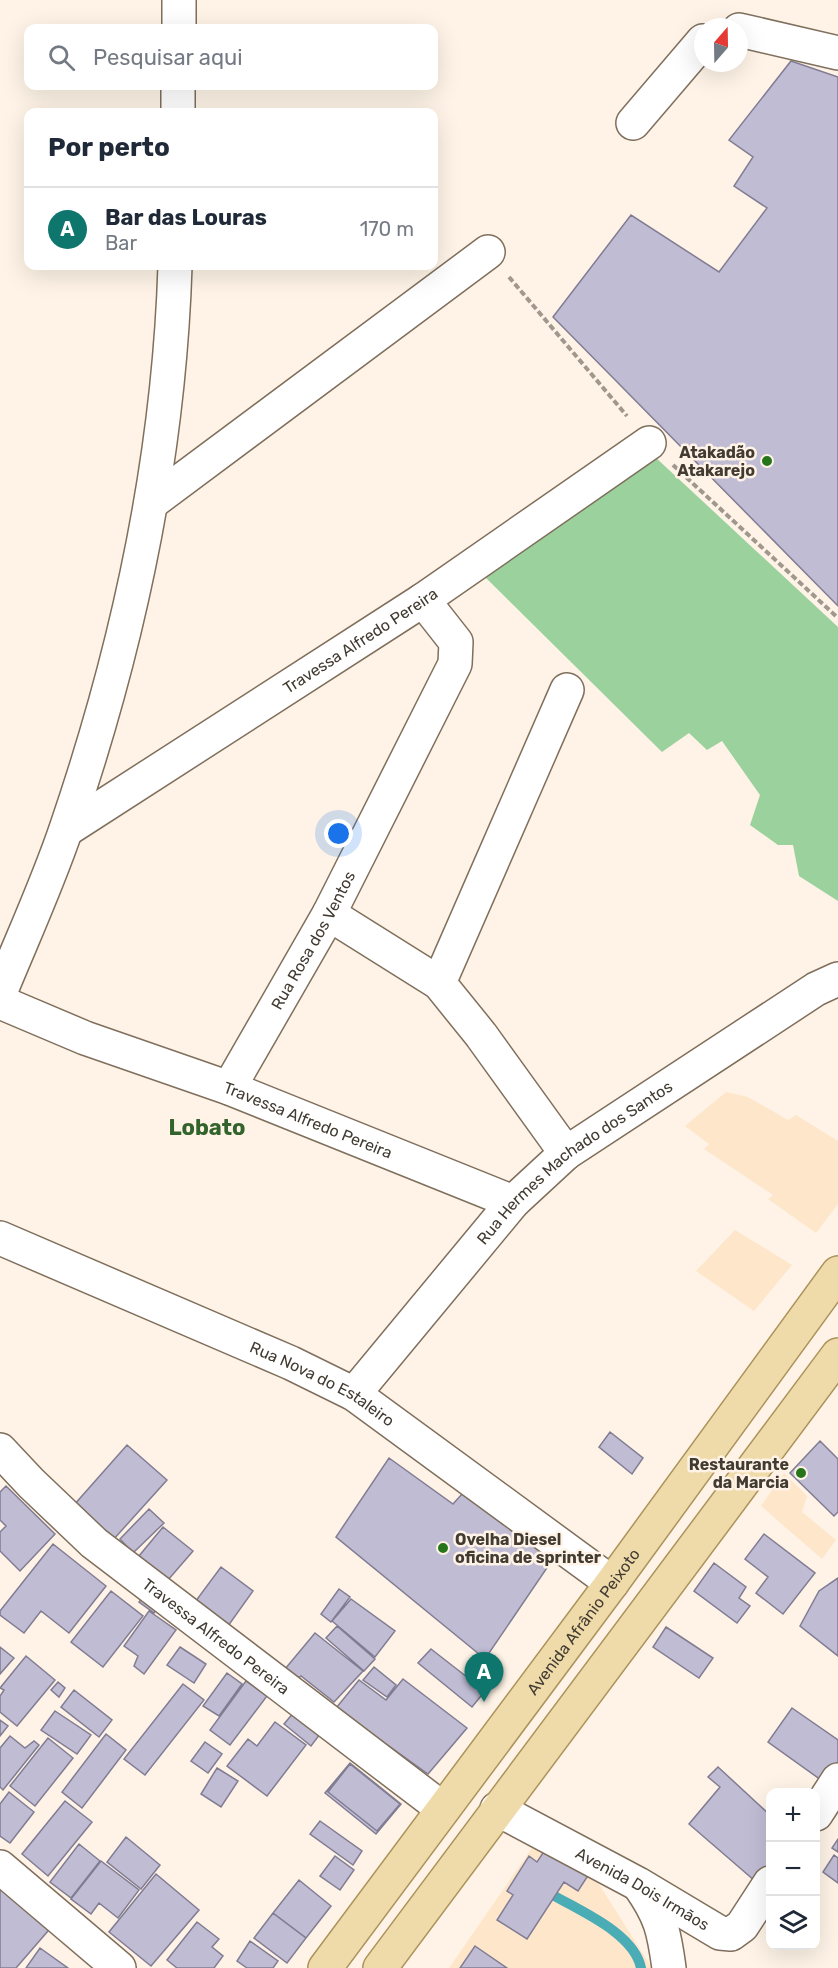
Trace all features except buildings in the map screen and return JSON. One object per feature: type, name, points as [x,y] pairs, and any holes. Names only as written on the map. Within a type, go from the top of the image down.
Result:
[{"type":"main road","name":"Avenida Afrânio Peixoto","points":[[325,1968],[612,1583],[838,1273]]},
{"type":"main road","points":[[380,1968],[838,1355]]},
{"type":"street","points":[[179,0],[179,24]]},
{"type":"street","points":[[748,32],[838,53]]},
{"type":"street","points":[[633,123],[694,52]]},
{"type":"street","points":[[178,90],[178,108]]},
{"type":"street","points":[[151,503],[488,252]]},
{"type":"street","points":[[0,993],[66,830],[100,719],[126,618],[151,503],[166,391],[175,270]]},
{"type":"street","name":"Travessa Alfredo Pereira","points":[[66,830],[423,600],[649,443]]},
{"type":"street","name":"Rua Rosa dos Ventos","points":[[229,1089],[329,915],[455,664],[456,642],[423,600]]},
{"type":"street","points":[[438,983],[567,690]]},
{"type":"street","points":[[329,915],[438,983],[481,1035],[566,1153]]},
{"type":"street","name":"Rua Hermes Machado dos Santos","points":[[354,1394],[513,1202],[566,1153],[816,989],[838,980]]},
{"type":"street","name":"Travessa Alfredo Pereira","points":[[0,1002],[85,1038],[229,1089],[513,1202]]},
{"type":"street","name":"Rua Nova do Estaleiro","points":[[0,1238],[291,1364],[354,1394],[612,1583]]},
{"type":"street","name":"Travessa Alfredo Pereira","points":[[0,1450],[94,1543],[443,1809]]},
{"type":"street","points":[[820,1808],[838,1780]]},
{"type":"street","name":"Avenida Dois Irmãos","points":[[497,1809],[638,1884],[720,1933],[731,1934],[742,1926],[766,1890]]},
{"type":"street","points":[[0,1867],[119,1968]]},
{"type":"street","points":[[638,1884],[655,1908],[661,1922],[669,1968]]},
{"type":"shaded area","points":[[726,1092],[748,1097],[788,1120],[796,1115],[838,1141],[838,1204],[816,1233],[768,1199],[773,1195],[704,1149],[709,1144],[685,1126]]},
{"type":"shaded area","points":[[735,1230],[792,1265],[754,1311],[696,1271]]},
{"type":"shaded area","points":[[784,1473],[807,1496],[802,1512],[836,1540],[822,1559],[761,1506]]},
{"type":"shaded area","points":[[534,1845],[597,1881],[652,1968],[449,1968]]},
{"type":"green space","points":[[654,456],[838,627],[838,901],[799,876],[793,845],[778,845],[750,825],[760,795],[722,741],[707,750],[689,733],[662,752],[484,576]]},
{"type":"waterway","points":[[551,1894],[604,1924],[617,1934],[636,1955],[641,1968]]},
{"type":"place","name":"Atakadão Atakarejo","points":[[767,461]]},
{"type":"place","name":"Restaurante da Marcia","points":[[801,1473]]},
{"type":"place","name":"Ovelha Diesel oficina de sprinter","points":[[443,1548]]},
{"type":"place","name":"Bar das Louras","points":[[484,1702]]},
{"type":"district","name":"Lobato","points":[[207,1127]]}]
